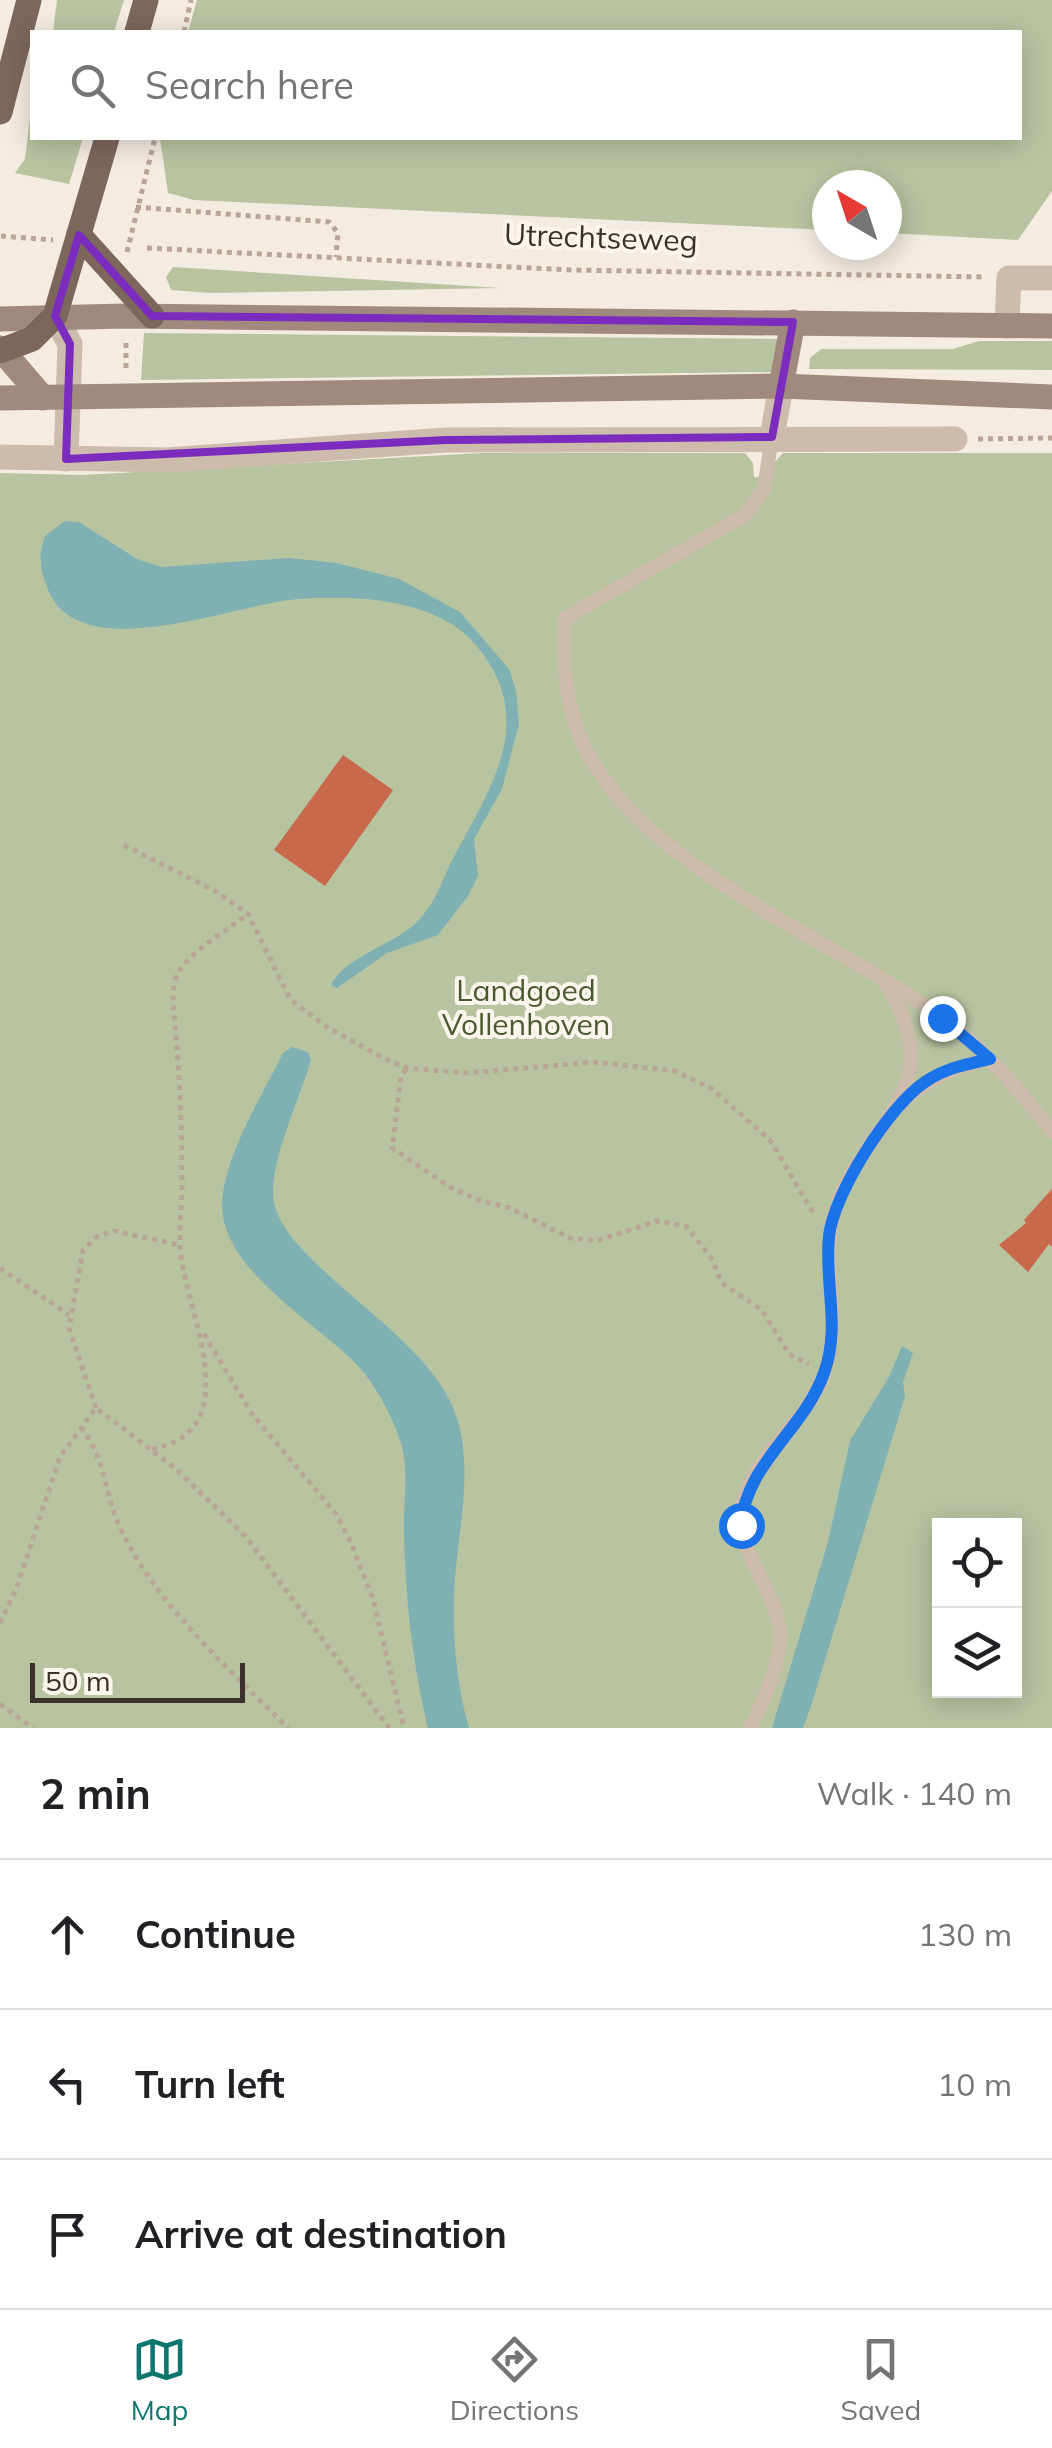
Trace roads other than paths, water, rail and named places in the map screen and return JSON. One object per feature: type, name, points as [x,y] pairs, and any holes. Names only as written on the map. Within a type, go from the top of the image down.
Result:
[{"type":"main road","points":[[0,112],[29,0]]},
{"type":"main road","points":[[138,30],[146,0]]},
{"type":"main road","points":[[43,398],[1,350],[32,339],[55,316],[68,238],[106,140]]},
{"type":"main road","points":[[68,238],[126,287],[152,316]]},
{"type":"main road","points":[[0,318],[152,316],[1052,326]]},
{"type":"main road","points":[[780,386],[794,322]]},
{"type":"main road","points":[[0,398],[780,386],[1052,398]]},
{"type":"street","points":[[1008,326],[1009,278],[1052,278]]},
{"type":"street","points":[[55,316],[70,344],[66,459]]},
{"type":"street","points":[[772,438],[780,386]]},
{"type":"street","points":[[0,457],[167,460],[446,440],[954,439]]},
{"type":"lane","points":[[772,438],[764,489],[755,506],[565,618],[562,667],[576,726],[594,766],[631,809],[715,877],[942,1018],[990,1059],[1052,1131]]},
{"type":"lane","points":[[885,982],[905,1014],[913,1045],[900,1104]]},
{"type":"lane","points":[[750,1728],[771,1680],[779,1628],[751,1565],[741,1525],[743,1501],[752,1479],[806,1412],[825,1372],[833,1318],[829,1237],[838,1200],[900,1104],[924,1082],[954,1066],[990,1059]]},
{"type":"water","points":[[65,521],[79,522],[137,559],[162,567],[289,558],[337,563],[399,579],[460,612],[509,669],[519,724],[502,789],[474,839],[478,876],[438,935],[387,953],[337,988],[331,985],[347,967],[405,932],[423,916],[484,801],[503,750],[506,724],[504,698],[494,672],[476,645],[439,617],[370,599],[299,599],[161,626],[123,629],[90,625],[64,612],[43,574],[45,536]]},
{"type":"water","points":[[292,1047],[308,1052],[311,1060],[277,1161],[273,1192],[279,1217],[296,1243],[412,1351],[437,1380],[461,1432],[464,1479],[454,1632],[469,1728],[428,1728],[408,1603],[404,1457],[390,1416],[359,1367],[250,1268],[233,1245],[224,1220],[223,1193],[232,1157],[283,1053]]},
{"type":"water","points":[[902,1346],[913,1353],[903,1382],[905,1396],[811,1706],[803,1728],[772,1728],[828,1542],[850,1441],[889,1377]]},
{"type":"park label","name":"Landgoed Vollenhoven","points":[[526,1007]]}]
